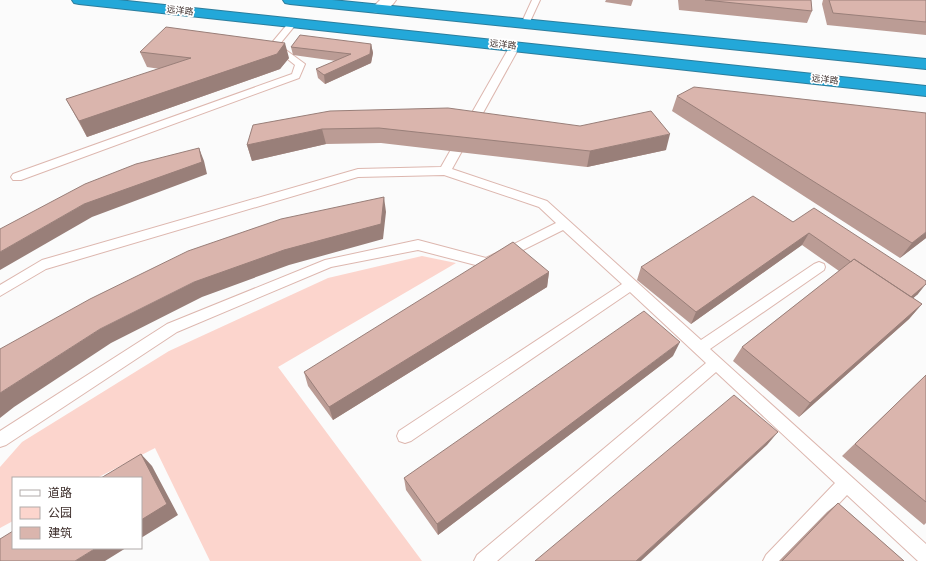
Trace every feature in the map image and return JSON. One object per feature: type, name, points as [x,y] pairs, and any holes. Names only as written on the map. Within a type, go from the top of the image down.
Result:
[{"type":"highway","name":"远洋路","points":[[79,0],[926,91]]},
{"type":"highway","points":[[290,0],[384,5],[525,24],[926,64]]},
{"type":"lane","points":[[525,24],[536,0]]},
{"type":"lane","points":[[17,177],[296,76],[300,64],[274,45],[293,23]]},
{"type":"lane","points":[[445,171],[515,46]]},
{"type":"lane","points":[[0,291],[42,266],[358,173],[445,171],[543,204],[926,556]]},
{"type":"lane","points":[[0,440],[172,328],[329,263],[418,245],[487,263],[564,224]]},
{"type":"lane","points":[[700,348],[819,267]]},
{"type":"lane","points":[[405,436],[631,284]]},
{"type":"lane","points":[[484,561],[716,363]]},
{"type":"lane","points":[[772,561],[847,483]]},
{"type":"green space","points":[[422,256],[456,263],[278,367],[422,561],[210,561],[155,448],[99,477],[12,477],[12,522],[0,528],[0,467],[22,442],[169,351],[328,278]]},
{"type":"building","points":[[705,0],[811,0],[812,11]]},
{"type":"building","points":[[829,0],[926,0],[926,22],[833,13]]},
{"type":"building","points":[[166,27],[285,43],[277,54],[79,121],[66,99],[191,58],[140,52]]},
{"type":"building","points":[[300,35],[371,44],[370,54],[324,75],[316,69],[351,54],[291,47]]},
{"type":"building","points":[[694,87],[926,113],[926,232],[912,243],[677,96]]},
{"type":"building","points":[[448,108],[580,126],[651,111],[670,134],[590,151],[379,128],[322,129],[247,145],[253,125],[330,111]]},
{"type":"building","points":[[199,148],[202,162],[84,204],[0,252],[0,229],[85,184],[136,164]]},
{"type":"building","points":[[753,196],[793,222],[814,208],[926,281],[926,284],[911,297],[854,259],[851,262],[809,233],[696,312],[641,267]]},
{"type":"building","points":[[384,197],[381,224],[284,250],[194,282],[100,329],[0,393],[0,349],[90,299],[188,251],[281,219]]},
{"type":"building","points":[[513,242],[549,272],[329,407],[304,372]]},
{"type":"building","points":[[854,259],[922,304],[810,403],[742,347]]},
{"type":"building","points":[[644,311],[680,342],[437,524],[404,478]]},
{"type":"building","points":[[926,375],[926,502],[855,444]]},
{"type":"building","points":[[734,395],[778,432],[636,561],[535,561]]},
{"type":"building","points":[[141,454],[167,504],[142,519],[142,477],[103,477]]},
{"type":"building","points":[[838,503],[904,561],[782,561]]},
{"type":"building","points":[[12,532],[12,549],[94,549],[75,561],[0,561],[0,539]]}]
